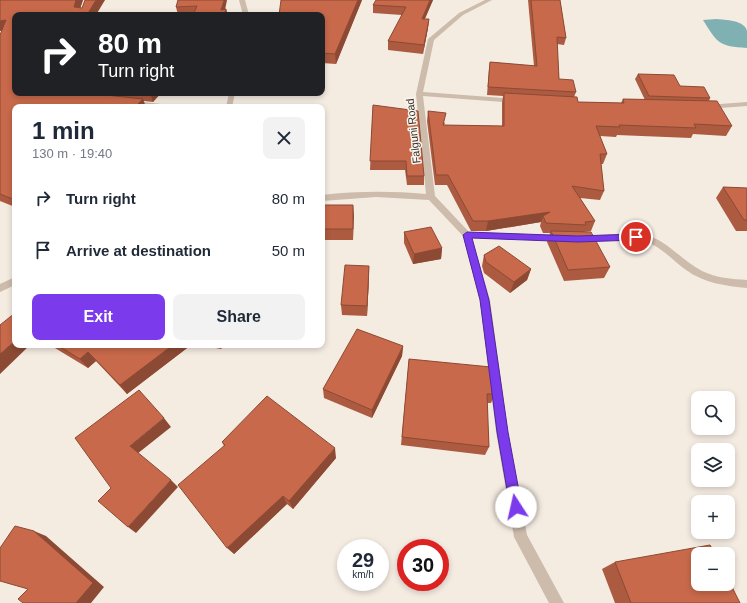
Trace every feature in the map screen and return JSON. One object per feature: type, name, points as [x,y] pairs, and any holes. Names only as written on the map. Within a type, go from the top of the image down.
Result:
[{"type":"street","points":[[242,0],[245,12]]},
{"type":"street","name":"Falguni Road","points":[[430,197],[419,94],[431,38],[461,14],[489,0]]},
{"type":"street","points":[[419,94],[526,102]]},
{"type":"street","points":[[128,102],[145,104]]},
{"type":"street","points":[[696,107],[747,104]]},
{"type":"street","points":[[325,198],[340,195],[389,194],[430,197],[467,235],[485,300],[502,432],[521,537],[557,603]]},
{"type":"street","points":[[467,235],[578,239],[646,238],[658,244],[693,270],[707,278],[747,284]]},
{"type":"street","points":[[0,288],[12,282]]},
{"type":"water","points":[[716,19],[734,21],[743,25],[747,31],[747,48],[725,45],[716,39],[703,20]]},
{"type":"building","points":[[0,0],[76,0],[74,7],[82,8],[85,0],[96,0],[89,12],[12,12],[12,96],[115,96],[143,99],[138,104],[12,104],[12,199],[0,194],[0,35],[6,20],[0,21]]},
{"type":"building","points":[[178,0],[224,0],[221,10],[226,9],[225,12],[194,12],[197,6],[176,7]]},
{"type":"building","points":[[281,0],[358,0],[335,54],[325,53],[325,12],[279,12]]},
{"type":"building","points":[[376,0],[430,0],[422,19],[429,19],[424,45],[388,41],[406,7],[373,5]]},
{"type":"building","points":[[531,0],[560,0],[566,38],[557,37],[559,79],[573,80],[576,92],[488,87],[490,62],[537,66]]},
{"type":"building","points":[[638,74],[674,75],[680,86],[704,87],[710,98],[649,96]]},
{"type":"building","points":[[504,93],[577,97],[578,102],[624,103],[623,99],[717,101],[732,126],[694,124],[696,128],[619,125],[620,127],[596,126],[607,154],[600,154],[604,191],[572,186],[595,221],[585,222],[586,225],[546,223],[543,216],[550,212],[488,221],[473,221],[448,175],[436,175],[428,111],[446,113],[443,125],[504,126]]},
{"type":"building","points":[[373,105],[418,111],[424,176],[407,176],[406,161],[370,161]]},
{"type":"building","points":[[723,187],[747,188],[747,220],[744,220]]},
{"type":"building","points":[[325,205],[353,205],[353,229],[325,229]]},
{"type":"building","points":[[431,227],[442,248],[414,254],[404,232]]},
{"type":"building","points":[[551,231],[591,232],[610,267],[568,270]]},
{"type":"building","points":[[499,246],[531,269],[514,282],[486,262],[484,255]]},
{"type":"building","points":[[345,265],[369,266],[367,306],[341,305]]},
{"type":"building","points":[[12,315],[12,344],[0,354],[0,325]]},
{"type":"building","points":[[357,329],[403,346],[372,410],[323,389]]},
{"type":"building","points":[[62,348],[169,348],[120,385],[88,352],[80,359]]},
{"type":"building","points":[[409,359],[491,367],[495,394],[487,394],[489,447],[402,437]]},
{"type":"building","points":[[139,390],[164,418],[130,446],[171,480],[128,527],[98,501],[111,488],[75,438]]},
{"type":"building","points":[[267,396],[335,448],[289,501],[283,496],[227,548],[178,485],[225,445],[222,442]]},
{"type":"building","points":[[15,526],[34,531],[93,583],[76,603],[23,603],[18,599],[28,589],[0,581],[0,548]]},
{"type":"building","points":[[710,545],[711,547],[699,547]]},
{"type":"building","points":[[691,548],[691,591],[734,591],[740,603],[631,603],[615,562]]},
{"type":"route","points":[[516,507],[502,432],[485,300],[467,235],[578,239],[636,237]]}]
